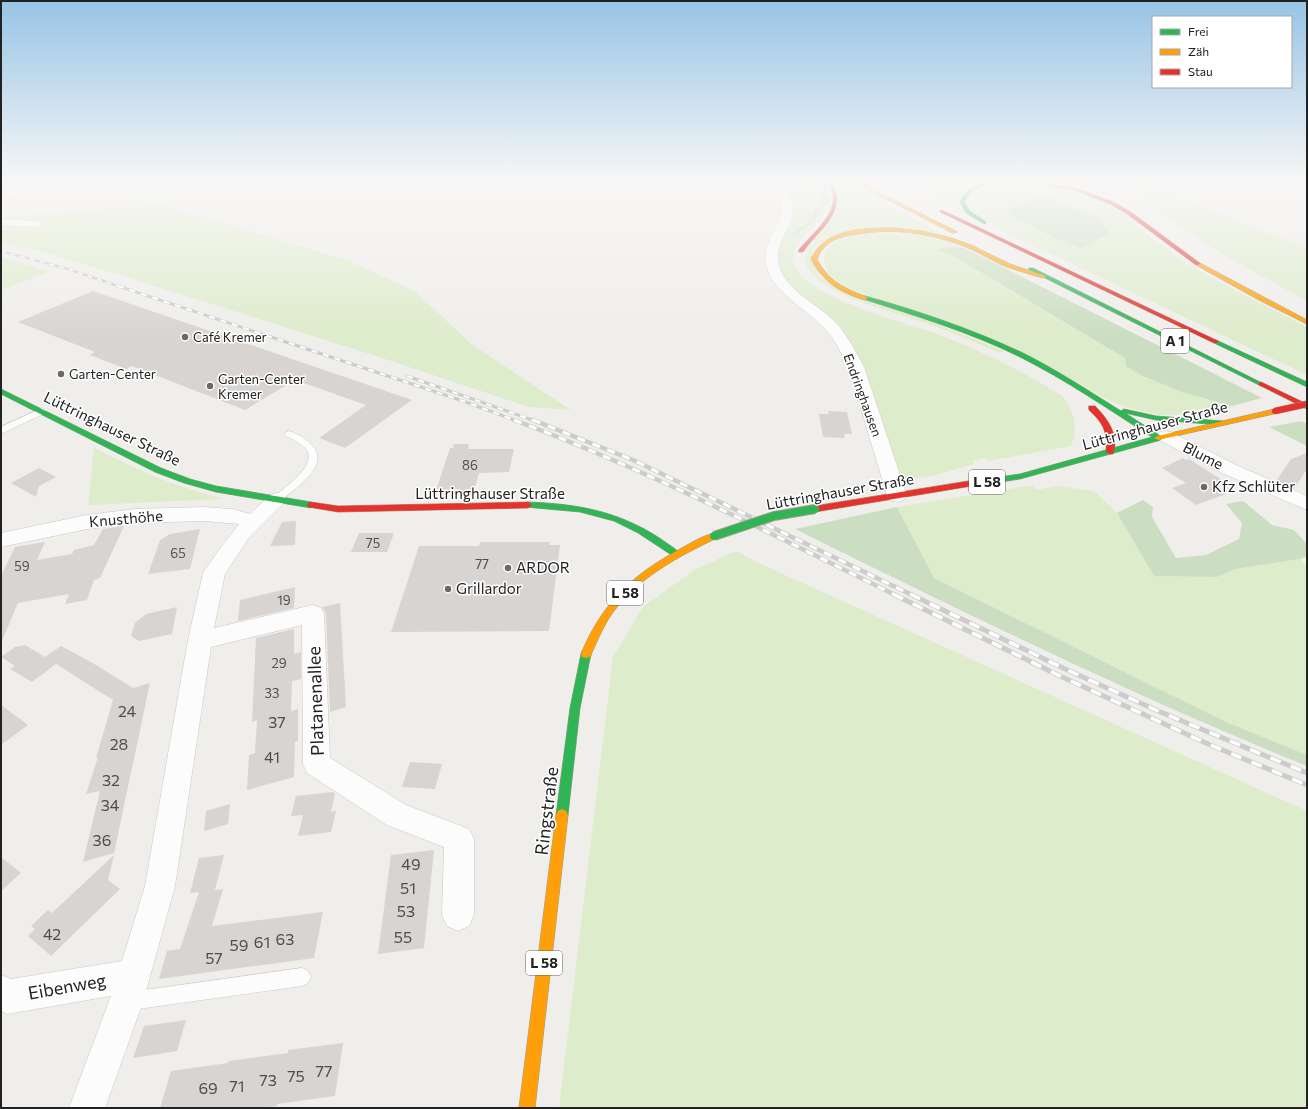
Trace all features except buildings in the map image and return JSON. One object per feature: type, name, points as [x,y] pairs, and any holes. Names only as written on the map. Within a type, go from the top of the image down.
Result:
[{"type":"main road","points":[[800,261],[802,250],[806,242],[814,234]]},
{"type":"main road","points":[[847,234],[837,236],[819,247],[814,259],[822,274],[844,290],[941,322],[1007,349],[1052,372],[1162,437]]},
{"type":"main road","points":[[929,234],[948,238],[1007,265],[1043,276]]},
{"type":"main road","name":"A 1","points":[[959,234],[1307,407]]},
{"type":"main road","name":"A 1","points":[[990,234],[1307,386]]},
{"type":"main road","points":[[1000,234],[1013,245]]},
{"type":"main road","points":[[1156,234],[1200,265],[1261,299],[1307,322]]},
{"type":"main road","points":[[1169,234],[1184,246],[1212,264],[1307,314]]},
{"type":"main road","points":[[827,290],[855,302],[942,332],[996,355]]},
{"type":"main road","name":"Lüttringhauser Straße","points":[[1,391],[158,470],[187,481],[216,489],[351,509],[530,505],[576,509],[604,515],[628,524],[676,554],[714,536],[774,516],[1020,476],[1162,437],[1307,404]]},
{"type":"main road","points":[[1110,406],[1156,418],[1222,423]]},
{"type":"main road","points":[[1110,452],[1110,429],[1105,421],[1089,407],[1112,419],[1145,442]]},
{"type":"main road","name":"Ringstraße","points":[[527,1108],[576,708],[584,661],[596,632],[618,600],[644,576],[676,554]]},
{"type":"street","name":"Endringhausen","points":[[778,234],[771,250],[772,266],[784,286],[826,322],[848,350],[858,374],[897,496]]},
{"type":"street","name":"Blume","points":[[1162,437],[1307,504]]},
{"type":"street","points":[[87,1108],[130,989],[160,886],[200,640],[214,574],[226,555],[253,521],[277,499]]},
{"type":"street","name":"Knusthöhe","points":[[1,540],[87,522],[135,516],[204,514],[232,516],[253,521]]},
{"type":"street","name":"Platanenallee","points":[[200,640],[313,614],[317,764],[397,815],[459,839],[458,915]]},
{"type":"street","name":"Eibenweg","points":[[1,992],[7,997],[130,989]]},
{"type":"lane","points":[[1,431],[42,411]]},
{"type":"lane","points":[[277,499],[303,477],[311,468],[315,456],[307,443],[289,434]]},
{"type":"lane","points":[[130,989],[302,977]]},
{"type":"green space","points":[[1,234],[260,234],[350,261],[416,292],[471,344],[571,410],[529,407],[370,354],[126,277],[39,251],[1,243]]},
{"type":"green space","points":[[781,234],[794,234],[792,235],[806,234],[798,244],[794,260],[800,273],[814,285],[833,297],[855,306],[965,345],[1005,364],[1058,393],[1070,407],[1074,420],[1075,433],[1071,446],[988,461],[985,458],[972,461],[974,464],[936,475],[900,481],[860,364],[785,281],[775,260]]},
{"type":"green space","points":[[793,234],[799,234],[793,236],[791,235]]},
{"type":"green space","points":[[819,234],[865,234],[819,243],[812,250],[818,276],[1004,351],[1000,353],[935,326],[877,308],[838,292],[810,272],[805,261],[808,248]]},
{"type":"green space","points":[[866,234],[899,234],[924,236],[964,248],[948,247],[939,250],[951,255],[1125,358],[1126,366],[1182,392],[1232,406],[1229,409],[1171,415],[1159,415],[1129,408],[1108,400],[1053,369],[844,286],[834,279],[827,271],[824,263],[826,251],[831,245],[838,241]]},
{"type":"green space","points":[[929,234],[942,234],[948,237]]},
{"type":"green space","points":[[1009,234],[1147,234],[1188,264],[1221,283],[1307,327],[1307,375]]},
{"type":"green space","points":[[1046,234],[1109,234],[1082,248]]},
{"type":"green space","points":[[1191,234],[1271,234],[1307,248],[1307,301],[1222,254]]},
{"type":"green space","points":[[948,247],[964,248],[983,257],[1262,398],[1232,406],[1182,392],[1141,375],[1126,366],[1125,358],[951,255],[938,250]]},
{"type":"green space","points":[[1,257],[20,262],[49,272],[1,290]]},
{"type":"green space","points":[[1302,421],[1307,424],[1307,446],[1269,427]]},
{"type":"green space","points":[[94,448],[150,475],[223,499],[88,505]]},
{"type":"green space","points":[[1033,486],[1036,490],[1057,486],[1094,491],[1117,513],[1154,576],[1217,577],[1235,569],[1300,559],[1307,566],[1307,755],[1226,722],[934,578],[897,507]]},
{"type":"green space","points":[[1143,500],[1153,507],[1152,517],[1176,558],[1206,555],[1239,539],[1242,523],[1226,504],[1243,501],[1272,525],[1294,530],[1307,544],[1307,556],[1300,559],[1235,569],[1217,577],[1154,576],[1117,513]]},
{"type":"green space","points":[[897,507],[934,578],[1226,722],[1307,755],[1307,766],[1113,682],[985,622],[795,529]]},
{"type":"green space","points":[[736,551],[765,566],[1307,811],[1307,1108],[559,1108],[613,657],[643,607],[694,570]]},
{"type":"railway","points":[[1,251],[68,269],[121,287]]},
{"type":"railway","points":[[121,287],[463,401],[517,421]]},
{"type":"railway","points":[[407,376],[535,421]]},
{"type":"railway","points":[[514,420],[611,459],[707,503],[895,595]]},
{"type":"railway","points":[[533,420],[633,460],[912,595]]},
{"type":"railway","points":[[893,594],[1060,676],[1208,744],[1307,785]]},
{"type":"railway","points":[[910,594],[1063,668],[1158,711],[1307,773]]},
{"type":"traffic: fast","points":[[1031,269],[1261,384]]},
{"type":"traffic: fast","points":[[865,298],[954,327],[1021,355],[1074,384],[1158,438]]},
{"type":"traffic: fast","points":[[1216,342],[1307,385]]},
{"type":"traffic: fast","points":[[1,391],[158,470],[187,481],[216,489],[311,505]]},
{"type":"traffic: fast","points":[[1124,411],[1156,418],[1222,423]]},
{"type":"traffic: fast","points":[[975,483],[1020,476],[1158,438]]},
{"type":"traffic: fast","points":[[528,505],[553,506],[605,515],[629,524],[676,554]]},
{"type":"traffic: fast","points":[[714,536],[774,516],[815,509]]},
{"type":"traffic: fast","points":[[562,815],[575,708],[586,654]]},
{"type":"traffic: slow","points":[[848,234],[829,240],[820,248],[814,259],[828,280],[849,292],[865,298]]},
{"type":"traffic: slow","points":[[927,234],[950,239],[1008,265],[1043,276]]},
{"type":"traffic: slow","points":[[1198,264],[1261,299],[1307,322]]},
{"type":"traffic: slow","points":[[1158,438],[1275,411]]},
{"type":"traffic: slow","points":[[586,654],[595,633],[606,614],[637,582],[674,556],[714,536]]},
{"type":"traffic: slow","points":[[527,1108],[562,815]]},
{"type":"traffic: jam","points":[[801,251],[816,234]]},
{"type":"traffic: jam","points":[[990,234],[1216,342]]},
{"type":"traffic: jam","points":[[1157,234],[1198,264]]},
{"type":"traffic: jam","points":[[1261,384],[1307,407]]},
{"type":"traffic: jam","points":[[1275,411],[1307,404]]},
{"type":"traffic: jam","points":[[1092,408],[1102,418],[1108,427],[1110,452]]},
{"type":"traffic: jam","points":[[815,509],[975,483]]},
{"type":"traffic: jam","points":[[311,505],[338,509],[528,505]]},
{"type":"place","name":"Café Kremer","points":[[185,337]]},
{"type":"place","name":"Garten-Center","points":[[61,374]]},
{"type":"place","name":"Garten-Center Kremer","points":[[210,386]]},
{"type":"place","name":"Kfz Schlüter","points":[[1204,487]]},
{"type":"place","name":"ARDOR","points":[[508,568]]},
{"type":"place","name":"Grillardor","points":[[448,589]]}]
